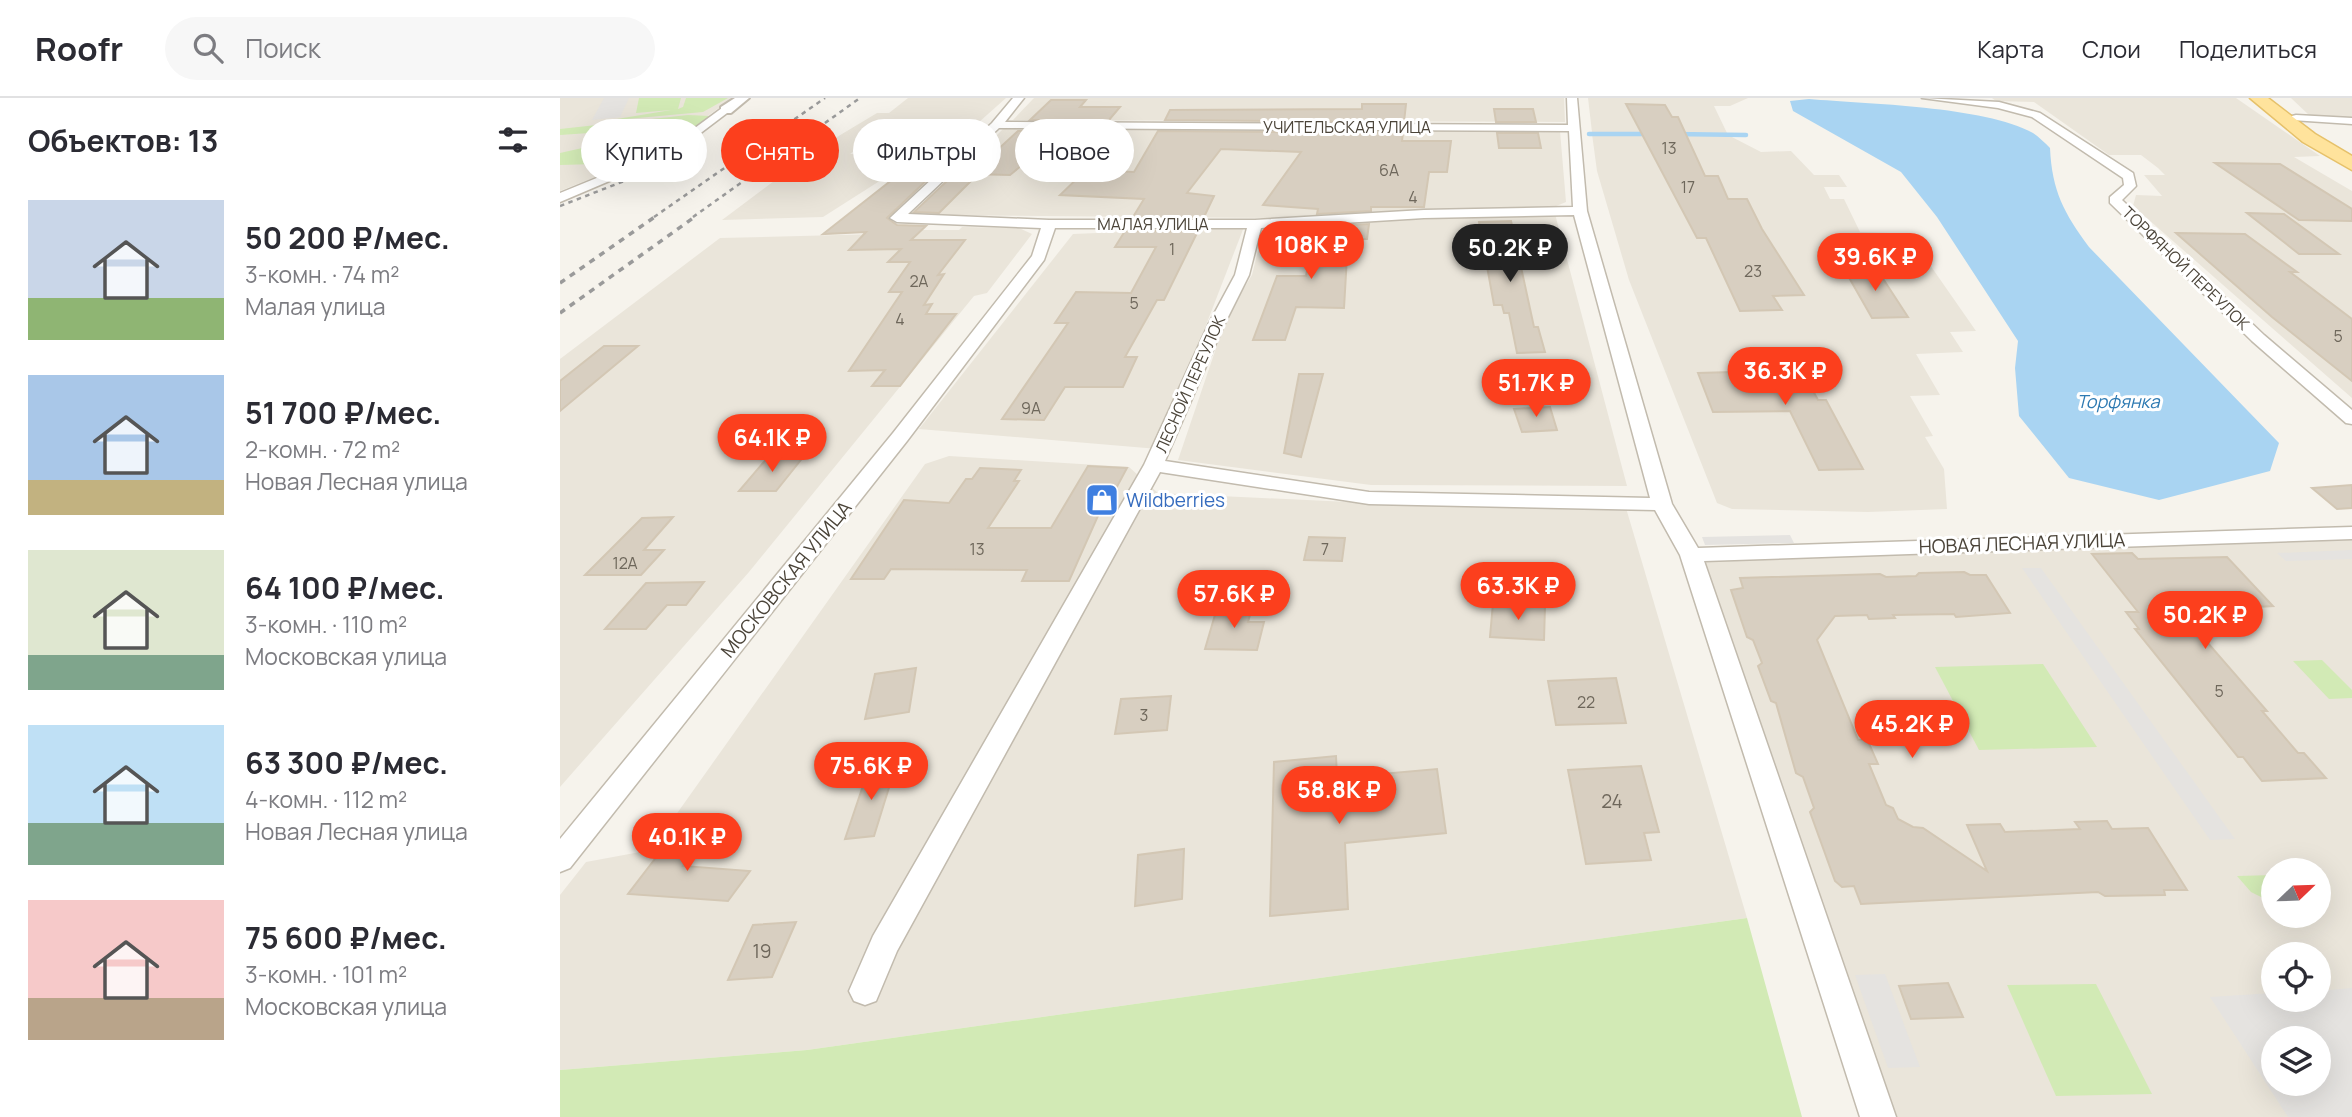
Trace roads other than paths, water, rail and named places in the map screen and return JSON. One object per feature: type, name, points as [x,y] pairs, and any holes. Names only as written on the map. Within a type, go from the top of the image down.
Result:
[{"type":"main road","points":[[2258,98],[2300,131],[2352,164]]},
{"type":"main road","points":[[2273,98],[2296,118],[2352,154]]},
{"type":"street","points":[[560,198],[668,152],[743,98]]},
{"type":"street","name":"МАЛАЯ УЛИЦА","points":[[1001,119],[1019,98]]},
{"type":"street","points":[[1572,98],[1580,211],[1662,504],[1691,555],[1878,1117]]},
{"type":"street","name":"ТОРФЯНОЙ ПЕРЕУЛОК","points":[[1927,98],[1999,105],[2036,115],[2129,176],[2130,186],[2115,200],[2258,338],[2352,419]]},
{"type":"street","points":[[2296,118],[2352,121]]},
{"type":"street","name":"УЧИТЕЛЬСКАЯ УЛИЦА","points":[[1001,125],[1573,128]]},
{"type":"street","name":"МАЛАЯ УЛИЦА","points":[[935,182],[897,218],[1049,224],[1255,224],[1423,214],[1580,211]]},
{"type":"street","name":"МОСКОВСКАЯ УЛИЦА","points":[[560,860],[900,438],[1039,257],[1049,224]]},
{"type":"street","name":"ЛЕСНОЙ ПЕРЕУЛОК","points":[[865,991],[884,946],[1154,465],[1216,326],[1242,275],[1255,224]]},
{"type":"street","points":[[1154,465],[1369,498],[1662,504]]},
{"type":"street","name":"НОВАЯ ЛЕСНАЯ УЛИЦА","points":[[1691,555],[2352,533]]},
{"type":"water","name":"Торфянка","points":[[1809,99],[1956,112],[2012,124],[2037,136],[2050,148],[2053,177],[2061,201],[2089,247],[2279,443],[2270,471],[2159,500],[2069,478],[2019,416],[2015,368],[2018,341],[1937,217],[1901,172],[1793,111],[1790,101]]},
{"type":"waterway","points":[[1589,134],[1653,134]]},
{"type":"waterway","points":[[1674,134],[1746,135]]},
{"type":"railway","points":[[654,217],[825,98]]},
{"type":"railway","points":[[693,217],[860,98]]},
{"type":"railway","points":[[560,206],[622,182]]},
{"type":"railway","points":[[560,283],[656,216]]},
{"type":"railway","points":[[560,313],[696,216]]},
{"type":"place","name":"Wildberries","points":[[1102,500]]}]
